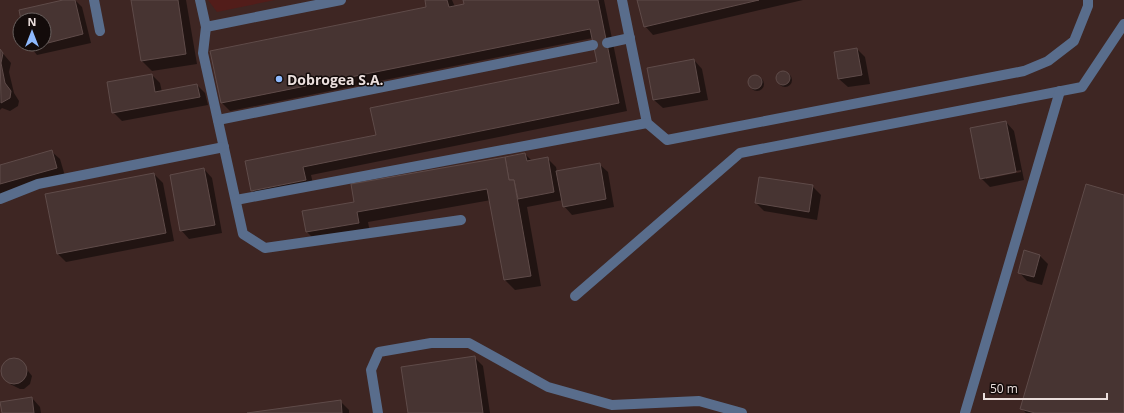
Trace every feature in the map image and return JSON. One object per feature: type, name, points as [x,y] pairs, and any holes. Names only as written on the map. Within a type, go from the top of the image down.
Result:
[{"type":"lane","points":[[94,0],[100,31]]},
{"type":"lane","points":[[200,0],[206,27],[203,53],[243,234],[265,248],[461,220]]},
{"type":"lane","points":[[206,27],[341,0]]},
{"type":"lane","points":[[622,0],[647,122],[667,140],[1024,71],[1048,61],[1074,41],[1088,6],[1088,0]]},
{"type":"lane","points":[[575,296],[740,153],[1082,87],[1124,24]]},
{"type":"lane","points":[[607,43],[630,38]]},
{"type":"lane","points":[[218,120],[593,45]]},
{"type":"lane","points":[[965,413],[1060,91]]},
{"type":"lane","points":[[236,200],[647,122]]},
{"type":"lane","points":[[0,199],[38,184],[224,146]]},
{"type":"lane","points":[[378,413],[371,370],[379,352],[431,343],[469,343],[548,387],[612,405],[699,401],[742,413]]},
{"type":"shaded area","points":[[0,0],[1124,0],[1124,413],[0,413]]},
{"type":"shaded area","points":[[208,0],[275,0],[217,12]]},
{"type":"building","points":[[63,0],[75,0],[83,34],[52,42],[52,12],[19,12],[19,10]]},
{"type":"building","points":[[131,0],[178,0],[186,54],[141,61]]},
{"type":"building","name":"Dobrogea S.A.","points":[[425,0],[447,0],[449,7],[464,4],[463,0],[598,0],[619,103],[303,167],[306,180],[251,191],[245,161],[376,135],[370,108],[597,62],[590,29],[221,103],[210,51],[426,7]]},
{"type":"building","points":[[637,0],[759,0],[644,27]]},
{"type":"building","points":[[857,48],[862,75],[838,79],[834,52]]},
{"type":"building","points":[[0,49],[3,53],[1,63],[5,83],[11,91],[10,98],[1,103]]},
{"type":"building","points":[[694,59],[700,92],[653,100],[647,68]]},
{"type":"building","points":[[780,71],[786,71],[790,75],[790,81],[786,85],[780,85],[776,81],[776,75]]},
{"type":"building","points":[[152,74],[155,92],[197,84],[200,97],[112,113],[107,82]]},
{"type":"building","points":[[752,75],[758,75],[762,79],[762,85],[758,89],[752,89],[748,85],[748,79]]},
{"type":"building","points":[[1006,121],[1016,172],[980,179],[970,128]]},
{"type":"building","points":[[52,150],[57,168],[0,184],[0,165]]},
{"type":"building","points":[[525,153],[527,161],[548,157],[554,192],[518,199],[514,180],[509,180],[505,157]]},
{"type":"building","points":[[505,157],[509,180],[514,180],[531,276],[504,280],[487,189],[357,212],[359,223],[306,232],[302,211],[354,202],[351,184]]},
{"type":"building","points":[[600,163],[606,199],[563,207],[556,171]]},
{"type":"building","points":[[204,168],[215,225],[180,231],[170,175]]},
{"type":"building","points":[[154,173],[166,233],[57,254],[45,194]]},
{"type":"building","points":[[759,177],[813,185],[809,212],[755,203]]},
{"type":"building","points":[[1086,184],[1124,195],[1124,413],[1035,413],[1020,409]]},
{"type":"building","points":[[1024,250],[1040,255],[1034,277],[1018,273]]},
{"type":"building","points":[[475,356],[483,413],[408,413],[401,367]]},
{"type":"building","points":[[14,358],[23,362],[27,371],[23,380],[14,384],[5,380],[1,371],[5,362]]},
{"type":"building","points":[[32,397],[34,413],[2,413],[0,402]]},
{"type":"building","points":[[341,400],[342,413],[247,413]]},
{"type":"place","name":"Dobrogea S.A.","points":[[279,79]]}]
